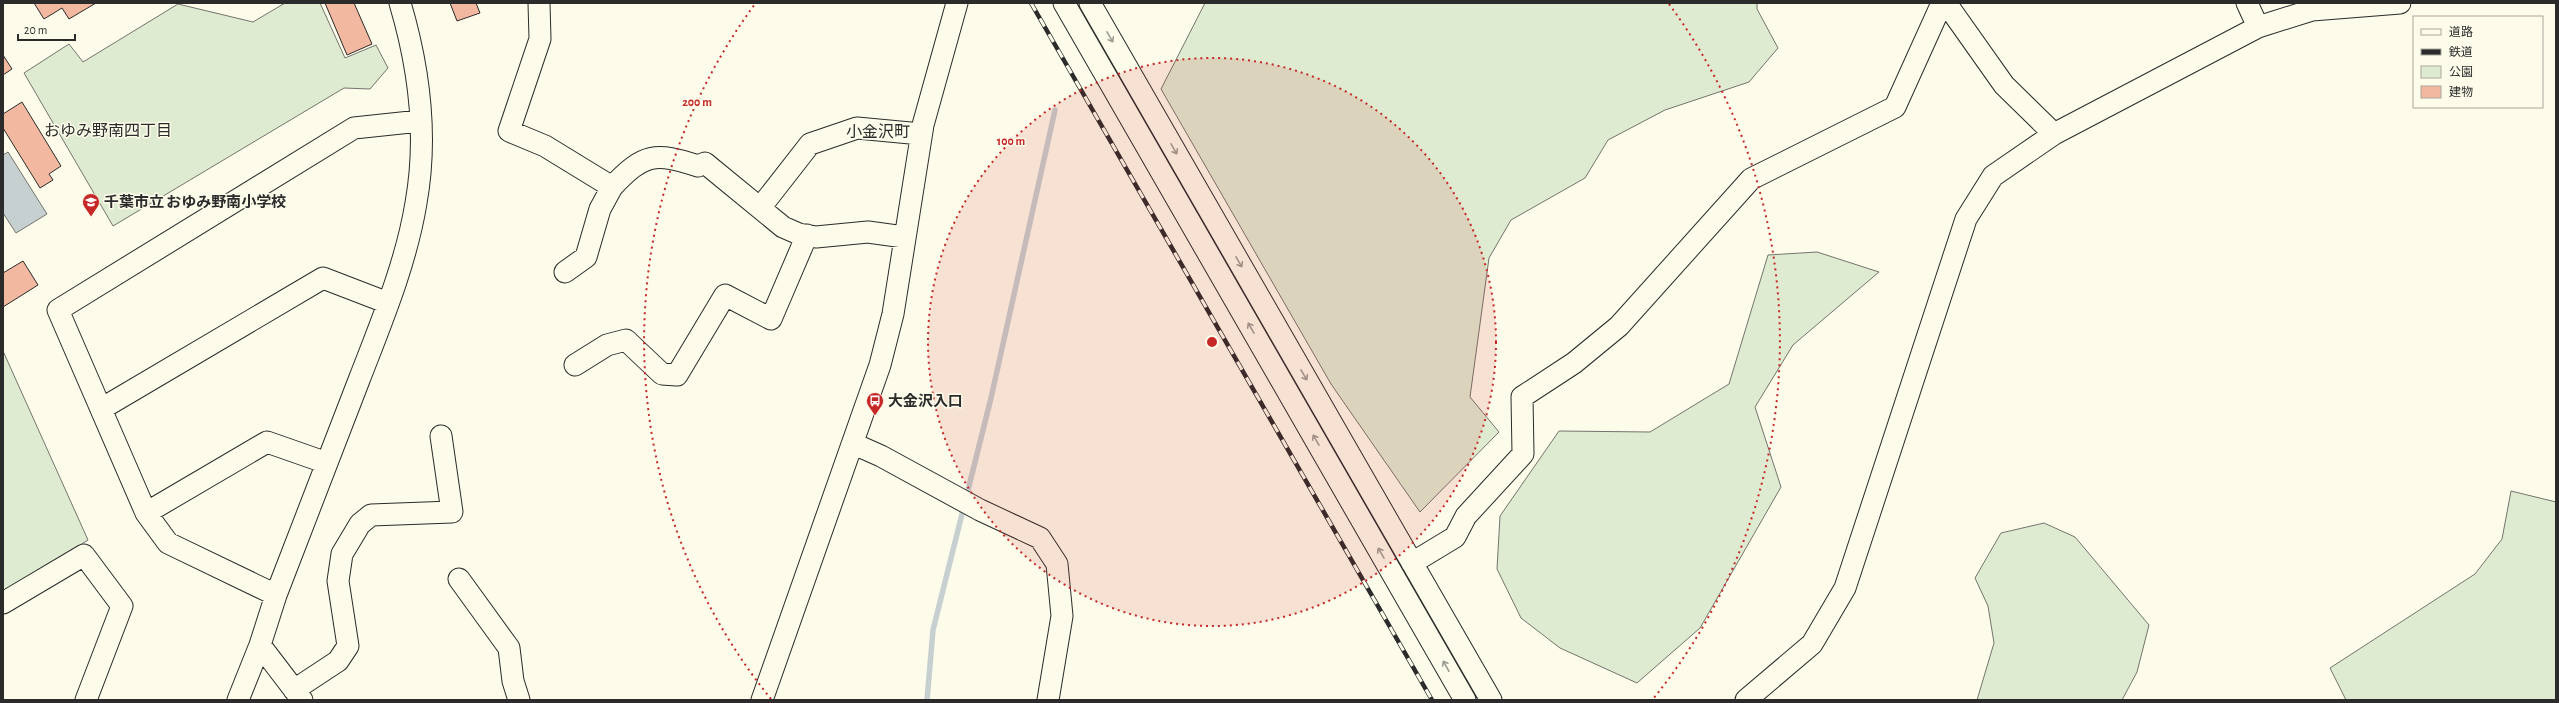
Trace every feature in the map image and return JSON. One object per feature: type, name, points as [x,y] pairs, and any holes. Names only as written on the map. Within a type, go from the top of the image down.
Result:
[{"type":"street","points":[[238,700],[260,645],[276,595],[388,303],[409,237],[416,202],[420,121],[418,76],[411,41],[400,3]]},
{"type":"street","points":[[539,3],[540,39],[509,131],[545,146],[612,187]]},
{"type":"street","points":[[762,700],[854,444],[880,365],[893,314],[921,134],[957,3]]},
{"type":"street","points":[[1064,3],[1465,700]]},
{"type":"street","points":[[1090,3],[1491,700]]},
{"type":"street","points":[[1412,562],[1455,537],[1466,516],[1523,454],[1522,397],[1574,363],[1619,326],[1751,178],[1896,107],[1942,3]]},
{"type":"street","points":[[1946,3],[2004,85],[2054,134]]},
{"type":"street","points":[[2247,3],[2258,27]]},
{"type":"street","points":[[1746,700],[1812,644],[1845,588],[1966,219],[1993,176],[2054,134],[2258,27],[2314,7],[2400,3]]},
{"type":"street","points":[[276,595],[168,543],[146,513],[58,310],[354,128],[420,121]]},
{"type":"street","points":[[760,208],[810,144],[857,128],[921,134]]},
{"type":"street","points":[[565,272],[586,257],[600,208],[612,187],[628,170],[650,158],[668,156],[698,166],[705,163],[783,227],[816,237],[868,232],[904,237]]},
{"type":"street","points":[[576,365],[607,345],[626,340],[662,374],[677,374],[725,295],[771,319],[807,235]]},
{"type":"street","points":[[101,409],[323,278],[388,303]]},
{"type":"street","points":[[260,645],[298,695],[338,661],[348,646],[338,581],[342,554],[360,524],[371,515],[452,512],[441,436]]},
{"type":"street","points":[[146,513],[267,442],[327,463]]},
{"type":"street","points":[[854,444],[881,456],[980,510],[1040,538],[1057,564],[1062,616],[1048,700]]},
{"type":"street","points":[[3,603],[84,555],[122,606],[86,700]]},
{"type":"street","points":[[459,580],[509,648],[513,681],[519,700]]},
{"type":"green space","points":[[285,3],[320,3],[345,58],[376,45],[388,68],[370,89],[344,88],[113,226],[24,73],[69,44],[83,62],[178,4],[253,22]]},
{"type":"green space","points":[[1205,3],[1757,3],[1757,9],[1778,48],[1749,82],[1665,110],[1608,140],[1585,178],[1511,220],[1489,258],[1470,397],[1499,432],[1420,512],[1331,384],[1161,89]]},
{"type":"green space","points":[[1817,252],[1879,272],[1793,345],[1755,407],[1781,487],[1700,628],[1637,683],[1560,648],[1521,618],[1497,569],[1500,516],[1559,431],[1650,432],[1729,384],[1768,255]]},
{"type":"green space","points":[[3,351],[88,540],[3,594]]},
{"type":"green space","points":[[2511,491],[2556,502],[2556,700],[2346,700],[2330,668],[2475,574],[2502,539]]},
{"type":"green space","points":[[2044,523],[2075,537],[2149,625],[2137,672],[2122,700],[1977,700],[1994,643],[1988,606],[1975,578],[2001,533]]},
{"type":"shaded area","points":[[8,152],[47,214],[16,233],[3,213],[3,155]]},
{"type":"building","points":[[34,3],[96,3],[69,19],[62,8],[44,19]]},
{"type":"building","points":[[325,3],[354,3],[372,44],[347,55]]},
{"type":"building","points":[[450,3],[476,3],[480,13],[457,21]]},
{"type":"building","points":[[3,55],[12,69],[3,75]]},
{"type":"building","points":[[22,102],[61,166],[49,174],[53,180],[40,188],[3,128],[3,114]]},
{"type":"building","points":[[23,261],[38,285],[3,307],[3,273]]},
{"type":"waterway","points":[[966,498],[991,398],[1055,110]]},
{"type":"waterway","points":[[927,700],[933,630],[964,506]]},
{"type":"railway","points":[[1031,3],[1432,700]]},
{"type":"place","name":"千葉市立 おゆみ野南小学校","points":[[91,217]]},
{"type":"place","name":"大金沢入口","points":[[875,416]]},
{"type":"district","name":"おゆみ野南四丁目","points":[[108,130]]},
{"type":"district","name":"小金沢町","points":[[878,131]]}]
